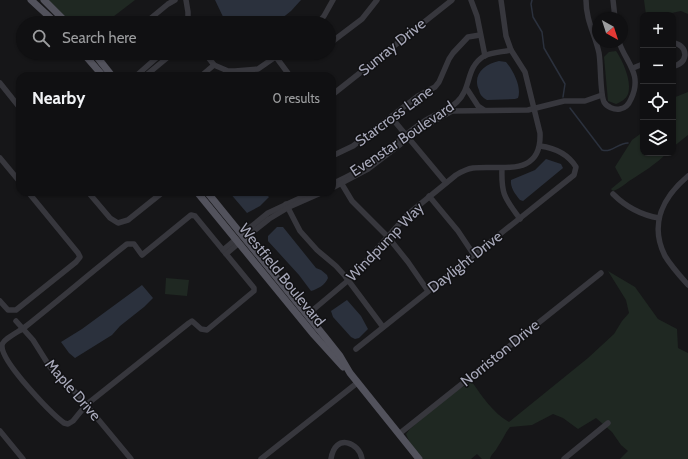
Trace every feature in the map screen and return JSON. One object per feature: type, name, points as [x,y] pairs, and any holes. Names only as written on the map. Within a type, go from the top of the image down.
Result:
[{"type":"main road","points":[[30,0],[48,16]]},
{"type":"main road","points":[[44,0],[60,16]]},
{"type":"main road","points":[[89,60],[100,72]]},
{"type":"main road","points":[[99,60],[109,72]]},
{"type":"main road","name":"Westfield Boulevard","points":[[201,196],[241,239],[307,315],[340,356],[357,383],[419,459]]},
{"type":"main road","name":"Westfield Boulevard","points":[[210,196],[314,335],[336,360],[350,373]]},
{"type":"street","points":[[153,16],[175,0]]},
{"type":"street","points":[[186,0],[188,16]]},
{"type":"street","points":[[324,16],[333,0]]},
{"type":"street","points":[[336,39],[360,20],[377,0]]},
{"type":"street","name":"Sunray Drive","points":[[336,92],[452,0]]},
{"type":"street","points":[[471,0],[477,16],[485,56],[511,50]]},
{"type":"street","points":[[500,0],[506,36],[511,50],[525,72],[540,133],[540,146]]},
{"type":"street","points":[[586,0],[588,22],[599,53],[602,95],[606,104],[610,107],[621,109],[628,105],[633,96],[635,86],[633,68],[622,48]]},
{"type":"street","points":[[613,0],[614,12]]},
{"type":"street","name":"Starcross Lane","points":[[336,154],[357,143],[418,96],[435,87],[453,53],[468,37],[480,35]]},
{"type":"street","points":[[676,44],[682,47],[685,55],[682,62],[676,65]]},
{"type":"street","name":"Evenstar Boulevard","points":[[336,185],[370,164],[424,121],[454,105],[467,89],[469,76],[473,68],[479,60],[485,56]]},
{"type":"street","points":[[141,72],[154,60]]},
{"type":"street","points":[[150,72],[164,60]]},
{"type":"street","points":[[210,60],[214,65],[230,72]]},
{"type":"street","points":[[244,72],[258,69],[272,60]]},
{"type":"street","points":[[278,60],[287,72]]},
{"type":"street","points":[[206,72],[214,65]]},
{"type":"street","points":[[633,68],[640,65]]},
{"type":"street","points":[[0,83],[16,103]]},
{"type":"street","name":"Evenstar Boulevard","points":[[467,89],[478,106],[484,110]]},
{"type":"street","name":"Evenstar Boulevard","points":[[407,136],[450,112],[460,110],[534,109],[564,101],[585,101],[602,95]]},
{"type":"street","points":[[391,117],[446,183]]},
{"type":"street","name":"Windpump Way","points":[[307,315],[349,281],[407,215],[456,175],[468,169],[516,168],[523,166],[533,159],[540,146]]},
{"type":"street","name":"Daylight Drive","points":[[356,349],[577,175],[576,167],[573,161],[562,153],[540,146]]},
{"type":"street","points":[[0,158],[16,177]]},
{"type":"street","points":[[502,168],[502,185],[504,195],[520,219]]},
{"type":"street","points":[[688,176],[671,193],[663,206],[659,218],[659,237],[663,250],[668,261],[688,286]]},
{"type":"street","points":[[340,182],[355,205],[388,237],[428,291]]},
{"type":"street","name":"Evenstar Boulevard","points":[[336,183],[340,182]]},
{"type":"street","points":[[613,194],[631,209],[659,218]]},
{"type":"street","points":[[0,301],[8,310],[12,311],[19,308],[76,262],[80,257],[78,252],[31,196]]},
{"type":"street","points":[[91,196],[110,218],[118,223],[128,220],[158,196]]},
{"type":"street","points":[[225,252],[287,205],[305,196]]},
{"type":"street","points":[[287,205],[312,196]]},
{"type":"street","points":[[429,196],[458,231],[474,255]]},
{"type":"street","points":[[287,205],[300,231],[317,250],[339,269],[384,327]]},
{"type":"street","points":[[191,215],[196,216],[225,252],[254,288],[252,294],[207,330],[201,330],[192,321],[189,323],[86,405],[73,421],[68,424],[64,423],[28,388],[2,350],[2,344],[5,340],[23,329],[127,244],[134,244],[142,255],[191,215]]},
{"type":"street","name":"Norriston Drive","points":[[399,434],[601,273]]},
{"type":"street","name":"Maple Drive","points":[[16,321],[32,340],[50,367],[78,395],[132,459]]},
{"type":"street","points":[[261,459],[357,383]]},
{"type":"street","points":[[564,459],[608,423]]},
{"type":"street","points":[[0,431],[22,459]]},
{"type":"street","points":[[331,459],[334,447],[343,442],[356,448],[362,459]]},
{"type":"shaded area","points":[[47,0],[135,0],[114,16],[62,16]]},
{"type":"shaded area","points":[[644,0],[688,0],[688,14],[681,11],[646,12]]},
{"type":"shaded area","points":[[616,51],[626,72],[629,89],[626,97],[616,104],[608,101],[604,57],[609,52]]},
{"type":"shaded area","points":[[688,92],[688,135],[676,145],[676,120],[676,97]]},
{"type":"shaded area","points":[[640,134],[640,156],[664,156],[649,168],[613,191],[611,189],[622,180],[615,167],[632,140]]},
{"type":"shaded area","points":[[608,271],[635,287],[658,319],[677,329],[678,348],[688,353],[688,459],[620,459],[628,451],[621,445],[612,432],[596,418],[578,429],[563,418],[553,414],[532,425],[510,427],[490,459],[482,459],[477,454],[471,459],[423,459],[410,443],[406,434],[453,392],[472,382],[493,409],[509,422],[588,358],[614,334],[629,313],[626,300]]},
{"type":"shaded area","points":[[166,278],[189,280],[187,296],[165,294]]},
{"type":"water","points":[[215,0],[301,0],[285,16],[223,16]]},
{"type":"water","points":[[494,62],[506,62],[514,74],[519,89],[518,98],[487,100],[480,93],[477,85],[478,75],[484,68]]},
{"type":"water","points":[[546,159],[561,164],[563,168],[523,201],[520,200],[512,188],[511,180],[535,170]]},
{"type":"water","points":[[232,196],[269,197],[260,206],[247,213]]},
{"type":"water","points":[[277,227],[283,227],[316,268],[327,275],[328,278],[325,283],[311,291],[299,275],[268,241],[268,236]]},
{"type":"water","points":[[142,285],[153,298],[144,307],[120,326],[112,335],[75,358],[69,353],[61,342],[82,329]]},
{"type":"water","points":[[347,300],[361,316],[368,329],[359,338],[355,339],[351,337],[333,317],[331,311]]},
{"type":"waterway","points":[[532,0],[531,4],[533,17],[542,32],[544,48],[565,84],[563,97]]},
{"type":"waterway","points":[[570,108],[602,150],[606,151],[624,143],[628,143]]}]
